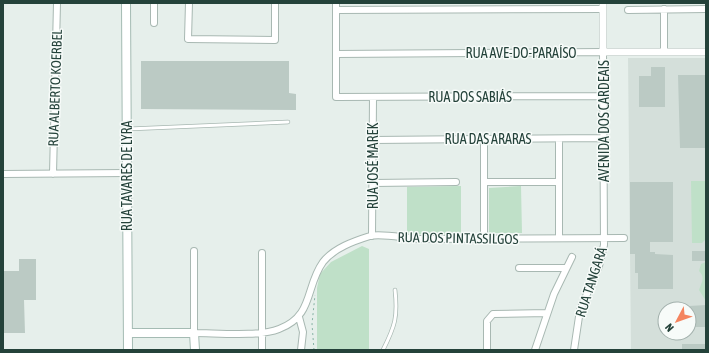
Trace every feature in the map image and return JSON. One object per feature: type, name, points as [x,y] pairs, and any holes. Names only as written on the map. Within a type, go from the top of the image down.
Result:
[{"type":"main road","name":"RUA TAVARES DE LYRA","points":[[126,3],[128,350]]},
{"type":"main road","points":[[128,333],[194,333],[194,350]]},
{"type":"street","name":"RUA ALBERTO KOERBEL","points":[[53,174],[57,3]]},
{"type":"street","points":[[154,3],[154,23]]},
{"type":"street","points":[[188,3],[188,39],[275,40],[275,3]]},
{"type":"street","points":[[336,3],[336,54]]},
{"type":"street","points":[[336,10],[603,6]]},
{"type":"street","name":"AVENIDA DOS CARDEAIS","points":[[603,6],[604,238]]},
{"type":"street","points":[[628,10],[649,6],[664,9],[695,6],[706,9]]},
{"type":"street","points":[[664,9],[664,52]]},
{"type":"street","name":"RUA AVE-DO-PARAÍSO","points":[[336,54],[706,52]]},
{"type":"street","name":"RUA DOS SABIÁS","points":[[336,54],[336,97],[604,96]]},
{"type":"street","name":"RUA JOSÉ MAREK","points":[[372,236],[373,97]]},
{"type":"street","name":"RUA DAS ARARAS","points":[[373,140],[604,138]]},
{"type":"street","points":[[484,139],[484,239]]},
{"type":"street","points":[[559,139],[559,238]]},
{"type":"street","points":[[3,174],[127,173]]},
{"type":"street","points":[[372,183],[456,182]]},
{"type":"street","points":[[484,182],[559,182]]},
{"type":"street","name":"RUA DOS PINTASSILGOS","points":[[299,317],[306,305],[318,271],[330,256],[348,245],[372,236],[418,239],[624,238]]},
{"type":"street","name":"RUA TANGARÁ","points":[[574,350],[580,310],[601,260],[604,238]]},
{"type":"street","points":[[194,251],[194,333],[262,333],[277,330],[292,324],[299,317]]},
{"type":"street","points":[[262,253],[262,350]]},
{"type":"street","points":[[535,350],[547,313],[572,257]]},
{"type":"street","points":[[519,268],[566,268]]},
{"type":"street","points":[[487,350],[486,324],[488,319],[493,314],[547,313]]},
{"type":"street","points":[[299,317],[303,332],[301,350]]},
{"type":"lane","points":[[127,129],[288,122]]},
{"type":"lane","points":[[383,350],[393,330],[397,313],[395,290]]},
{"type":"path","points":[[314,350],[312,324],[315,295]]},
{"type":"shaded area","points":[[628,58],[706,58],[706,350],[631,350]]},
{"type":"green space","points":[[691,181],[706,181],[706,239],[702,243],[692,243]]},
{"type":"green space","points":[[461,186],[461,235],[407,234],[407,187]]},
{"type":"green space","points":[[521,186],[522,233],[489,233],[489,188]]},
{"type":"green space","points":[[362,246],[369,249],[369,350],[317,350],[317,288],[320,274],[331,262]]},
{"type":"green space","points":[[706,262],[706,301],[699,290],[703,278],[699,271],[701,264]]},
{"type":"building","points":[[141,61],[289,61],[289,93],[296,94],[296,110],[141,109]]},
{"type":"building","points":[[651,67],[665,67],[665,107],[639,107],[639,76],[651,76]]},
{"type":"building","points":[[678,75],[706,75],[706,148],[680,148]]},
{"type":"building","points":[[630,182],[673,182],[673,242],[650,242],[650,252],[655,252],[655,254],[673,255],[673,289],[638,289],[638,273],[635,273],[635,254],[630,254]]},
{"type":"building","points":[[692,251],[706,251],[706,261],[692,261]]},
{"type":"building","points":[[19,259],[36,259],[36,300],[24,300],[25,333],[3,333],[3,271],[19,271]]},
{"type":"building","points":[[706,305],[706,327],[697,327],[697,306]]},
{"type":"building","points":[[682,344],[706,344],[706,350],[682,350]]}]
